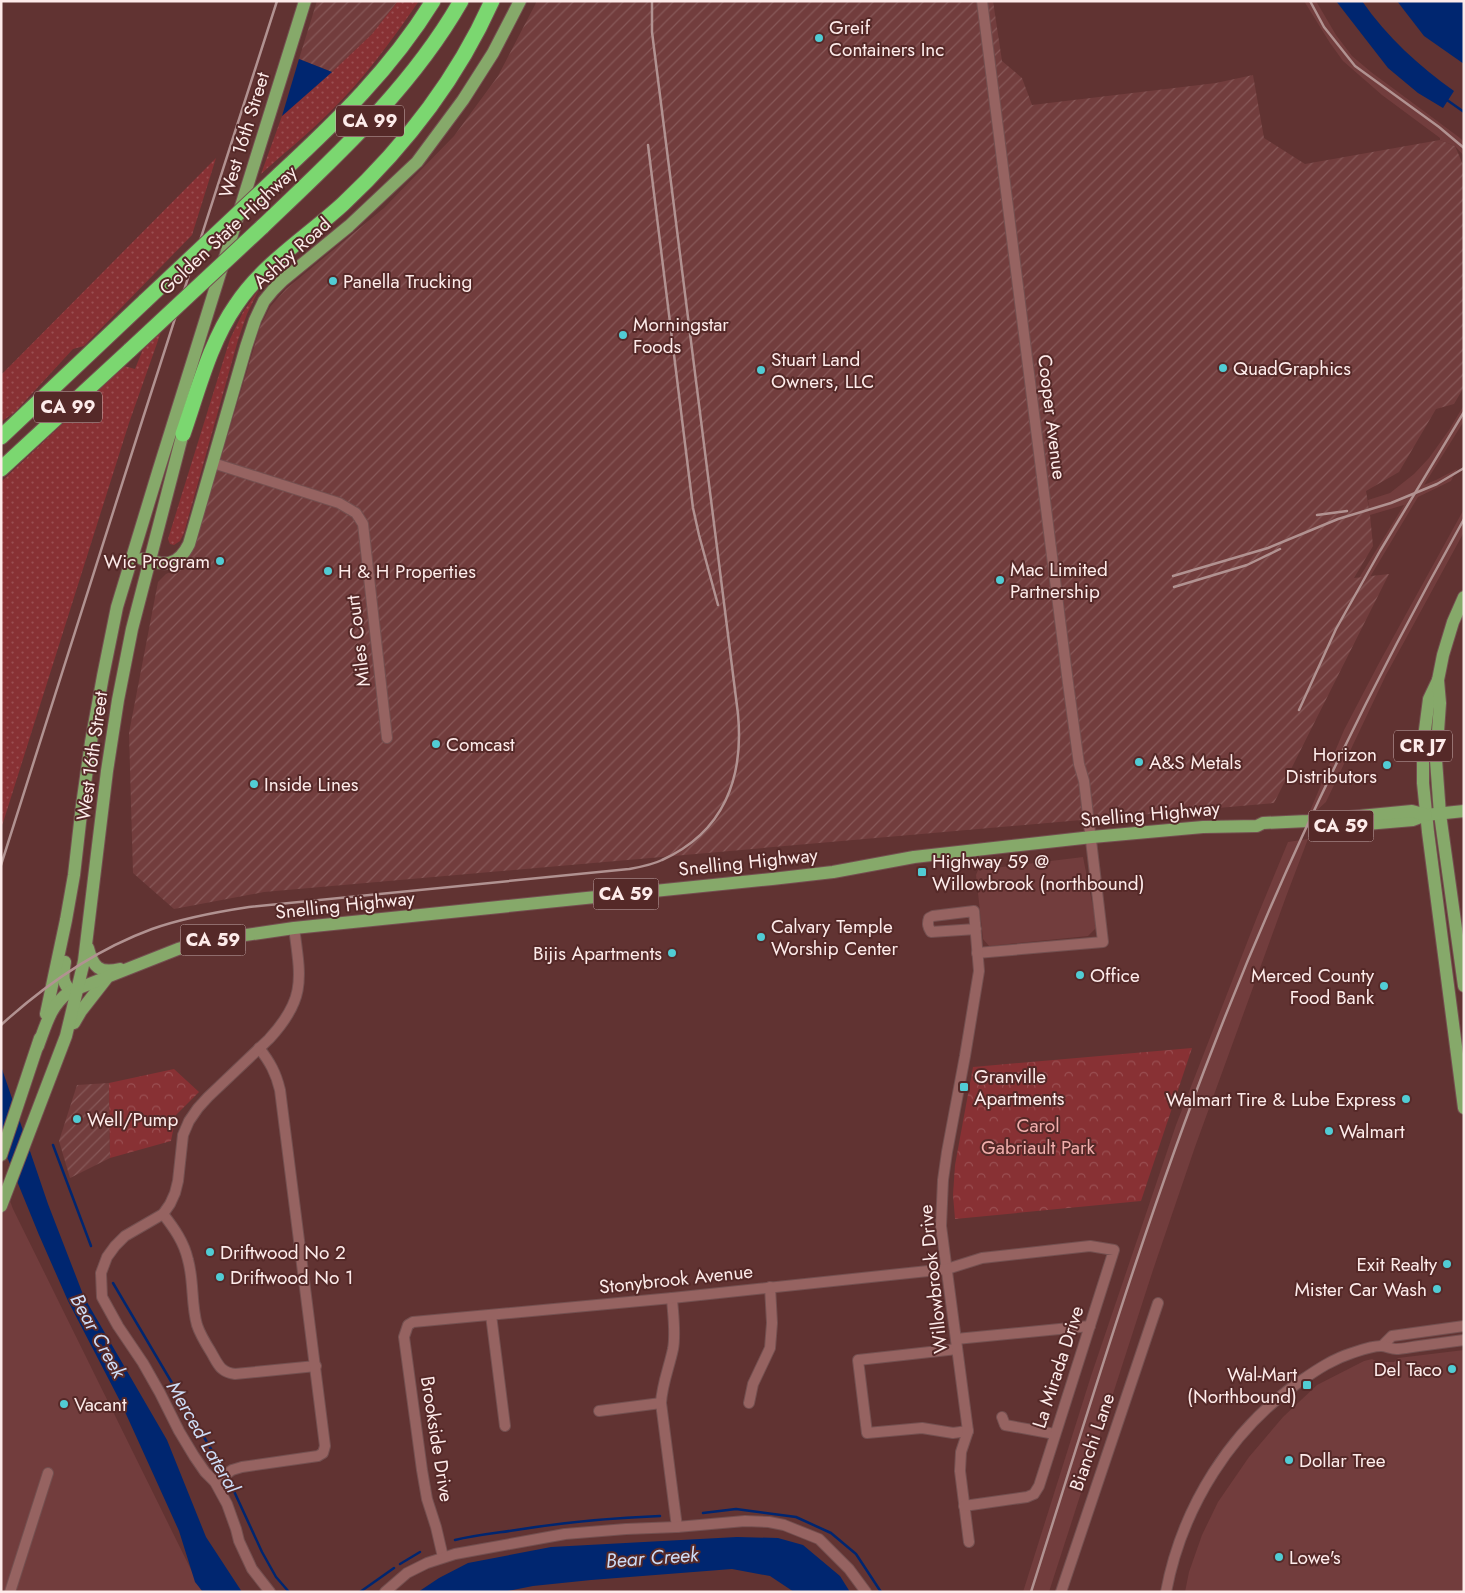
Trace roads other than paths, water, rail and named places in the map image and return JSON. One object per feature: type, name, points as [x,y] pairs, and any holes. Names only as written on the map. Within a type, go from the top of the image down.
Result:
[{"type":"highway","name":"Golden State Highway","points":[[1,437],[342,116],[402,47],[433,1]]},
{"type":"highway","name":"Golden State Highway","points":[[4,467],[349,144],[416,69],[448,23],[460,1]]},
{"type":"highway","points":[[183,434],[212,351],[222,327],[235,305],[249,286],[266,269],[354,193],[415,127],[454,74],[480,29],[492,1]]},
{"type":"main road","name":"West 16th Street","points":[[1,1155],[38,1046],[56,972],[74,875],[82,805],[101,685],[117,607],[305,1]]},
{"type":"main road","name":"Ashby Road","points":[[132,556],[162,564],[170,564],[184,554],[189,544],[248,340],[264,301],[283,280],[349,226],[418,162],[463,100],[493,53],[520,1]]},
{"type":"main road","name":"West 16th Street","points":[[1,1206],[66,1036],[87,942],[107,771],[116,710],[132,629],[183,434],[210,308]]},
{"type":"main road","name":"CR J7","points":[[1426,815],[1423,783],[1423,745],[1429,700],[1438,680],[1453,622],[1464,597]]},
{"type":"main road","name":"CR J7","points":[[1438,680],[1440,703],[1436,760],[1440,814]]},
{"type":"main road","name":"Snelling Highway","points":[[76,990],[178,949],[205,941],[294,928],[772,879],[833,872],[914,857],[1092,837],[1203,827],[1256,826],[1263,823],[1308,821],[1412,811],[1426,815],[1440,814]]},
{"type":"main road","name":"CA 59","points":[[1440,814],[1464,811]]},
{"type":"main road","points":[[1440,814],[1464,986]]},
{"type":"main road","points":[[1426,815],[1464,1108]]},
{"type":"main road","points":[[74,875],[75,899],[62,975],[68,988],[76,990]]},
{"type":"main road","points":[[87,942],[93,963],[102,970],[113,971],[134,966]]},
{"type":"main road","name":"CA 59","points":[[66,1036],[81,1011],[106,978]]},
{"type":"main road","name":"CA 59","points":[[38,1046],[52,1009],[62,997],[76,990]]},
{"type":"main road","points":[[1455,1038],[1462,1046],[1464,1056]]},
{"type":"street","name":"Cooper Avenue","points":[[982,1],[1066,673],[1092,837]]},
{"type":"street","name":"Miles Court","points":[[213,463],[339,503],[356,512],[363,524],[387,738]]},
{"type":"street","points":[[977,953],[1102,942],[1092,837]]},
{"type":"street","points":[[270,1592],[252,1568],[239,1541],[219,1479],[205,1472],[194,1456],[143,1363],[118,1326],[102,1297],[101,1273],[106,1257],[115,1246],[125,1236],[163,1214],[175,1194],[183,1136],[189,1121],[208,1097],[277,1030],[294,1006],[299,989],[300,969],[294,928]]},
{"type":"street","name":"Willowbrook Drive","points":[[970,1542],[960,1464],[968,1431],[941,1226],[943,1180],[979,971],[976,929]]},
{"type":"street","points":[[219,1479],[232,1470],[250,1465],[318,1456],[322,1453],[325,1446],[280,1090],[270,1062],[259,1048]]},
{"type":"street","points":[[163,1214],[174,1226],[184,1246],[189,1261],[198,1328],[219,1366],[226,1372],[235,1374],[316,1366]]},
{"type":"street","name":"Stonybrook Avenue","points":[[408,1325],[420,1321],[672,1298],[947,1269],[982,1258],[1090,1246],[1114,1250]]},
{"type":"street","name":"La Mirada Drive","points":[[964,1506],[1027,1497],[1034,1494],[1039,1486],[1114,1250]]},
{"type":"street","points":[[749,1403],[753,1384],[770,1348],[772,1323],[770,1287]]},
{"type":"street","points":[[672,1298],[673,1348],[662,1387],[661,1403],[677,1527]]},
{"type":"street","name":"Bianchi Lane","points":[[1061,1592],[1158,1303]]},
{"type":"street","points":[[491,1314],[505,1426]]},
{"type":"street","name":"Brookside Drive","points":[[408,1325],[404,1337],[422,1470],[427,1499],[443,1557]]},
{"type":"street","points":[[968,1431],[953,1433],[922,1428],[867,1433],[858,1360],[956,1344],[1090,1326]]},
{"type":"street","points":[[1382,1346],[1392,1336],[1464,1326]]},
{"type":"street","points":[[1166,1592],[1178,1547],[1191,1514],[1214,1471],[1236,1440],[1277,1398],[1317,1369],[1352,1353],[1382,1346],[1395,1349],[1464,1340]]},
{"type":"street","points":[[599,1411],[661,1403]]},
{"type":"street","points":[[1002,1418],[1006,1424],[1055,1434]]},
{"type":"street","points":[[10,1592],[48,1473]]},
{"type":"street","points":[[385,1592],[407,1573],[427,1563],[455,1554],[565,1534],[745,1521],[784,1525],[819,1539],[849,1569],[866,1592]]},
{"type":"water","points":[[1336,1],[1362,1],[1382,27],[1404,50],[1454,91],[1443,108],[1418,93],[1388,68]]},
{"type":"water","points":[[1397,1],[1464,1],[1464,64],[1424,36]]},
{"type":"water","points":[[299,59],[332,72],[282,116]]},
{"type":"water","name":"Bear Creek","points":[[1,1066],[48,1204],[84,1297],[167,1440],[206,1537],[242,1592],[203,1592],[195,1582],[179,1531],[121,1403],[68,1301],[1,1142]]},
{"type":"water","name":"Bear Creek","points":[[737,1537],[778,1538],[803,1545],[840,1576],[850,1592],[794,1592],[770,1576],[732,1569],[591,1580],[533,1586],[503,1592],[418,1592],[439,1578],[468,1563],[551,1547]]},
{"type":"waterway","points":[[1447,100],[1464,112]]},
{"type":"waterway","name":"Merced Lateral","points":[[53,1145],[91,1246]]},
{"type":"waterway","name":"Merced Lateral","points":[[113,1283],[224,1471]]},
{"type":"waterway","name":"Merced Lateral","points":[[227,1476],[262,1552],[276,1577],[289,1592]]},
{"type":"waterway","name":"Merced Lateral","points":[[703,1513],[736,1509],[796,1517],[831,1533],[856,1554],[881,1592]]},
{"type":"waterway","name":"Merced Lateral","points":[[455,1540],[570,1523],[660,1516]]},
{"type":"waterway","name":"Merced Lateral","points":[[400,1564],[420,1552]]},
{"type":"waterway","name":"Merced Lateral","points":[[360,1592],[394,1568]]},
{"type":"railway","points":[[1,865],[277,1]]},
{"type":"railway","points":[[1,1025],[54,982],[91,958],[131,937],[176,922],[212,913],[249,907],[629,869],[650,865],[683,848],[701,834],[715,818],[726,800],[733,781],[739,738],[738,714],[652,32],[652,1]]},
{"type":"railway","points":[[1310,1],[1324,27],[1355,66],[1439,127],[1464,148]]},
{"type":"railway","points":[[648,145],[693,508],[718,605]]},
{"type":"railway","points":[[1299,710],[1336,629],[1380,551],[1464,412]]},
{"type":"railway","points":[[1173,576],[1268,548],[1338,519],[1391,503],[1437,484],[1464,468]]},
{"type":"railway","points":[[1317,515],[1347,511]]},
{"type":"railway","points":[[1031,1592],[1164,1180],[1188,1112],[1241,977],[1299,843],[1362,712],[1464,519]]},
{"type":"railway","points":[[1174,587],[1247,565],[1280,549]]},
{"type":"place","name":"Greif Containers Inc","points":[[819,38]]},
{"type":"place","name":"Panella Trucking","points":[[333,281]]},
{"type":"place","name":"Morningstar Foods","points":[[623,335]]},
{"type":"place","name":"QuadGraphics","points":[[1223,368]]},
{"type":"place","name":"Stuart Land Owners, LLC","points":[[761,370]]},
{"type":"place","name":"Wic Program","points":[[220,561]]},
{"type":"place","name":"H & H Properties","points":[[328,571]]},
{"type":"place","name":"Mac Limited Partnership","points":[[1000,580]]},
{"type":"place","name":"Comcast","points":[[436,744]]},
{"type":"place","name":"A&S Metals","points":[[1139,762]]},
{"type":"place","name":"Horizon Distributors","points":[[1387,765]]},
{"type":"place","name":"Inside Lines","points":[[254,784]]},
{"type":"place","name":"Highway 59 @ Willowbrook (northbound)","points":[[922,872]]},
{"type":"place","name":"Calvary Temple Worship Center","points":[[761,937]]},
{"type":"place","name":"Bijis Apartments","points":[[672,953]]},
{"type":"place","name":"Office","points":[[1080,975]]},
{"type":"place","name":"Merced County Food Bank","points":[[1384,986]]},
{"type":"place","name":"Granville Apartments","points":[[964,1087]]},
{"type":"place","name":"Walmart Tire & Lube Express","points":[[1406,1099]]},
{"type":"place","name":"Well/Pump","points":[[77,1119]]},
{"type":"place","name":"Walmart","points":[[1329,1131]]},
{"type":"place","name":"Driftwood No 2","points":[[210,1252]]},
{"type":"place","name":"Exit Realty","points":[[1447,1264]]},
{"type":"place","name":"Driftwood No 1","points":[[220,1277]]},
{"type":"place","name":"Mister Car Wash","points":[[1437,1289]]},
{"type":"place","name":"Del Taco","points":[[1452,1369]]},
{"type":"place","name":"Wal-Mart (Northbound)","points":[[1307,1385]]},
{"type":"place","name":"Vacant","points":[[64,1404]]},
{"type":"place","name":"Dollar Tree","points":[[1289,1460]]},
{"type":"place","name":"Lowe's","points":[[1279,1557]]},
{"type":"park label","name":"Carol Gabriault Park","points":[[1038,1136]]}]
